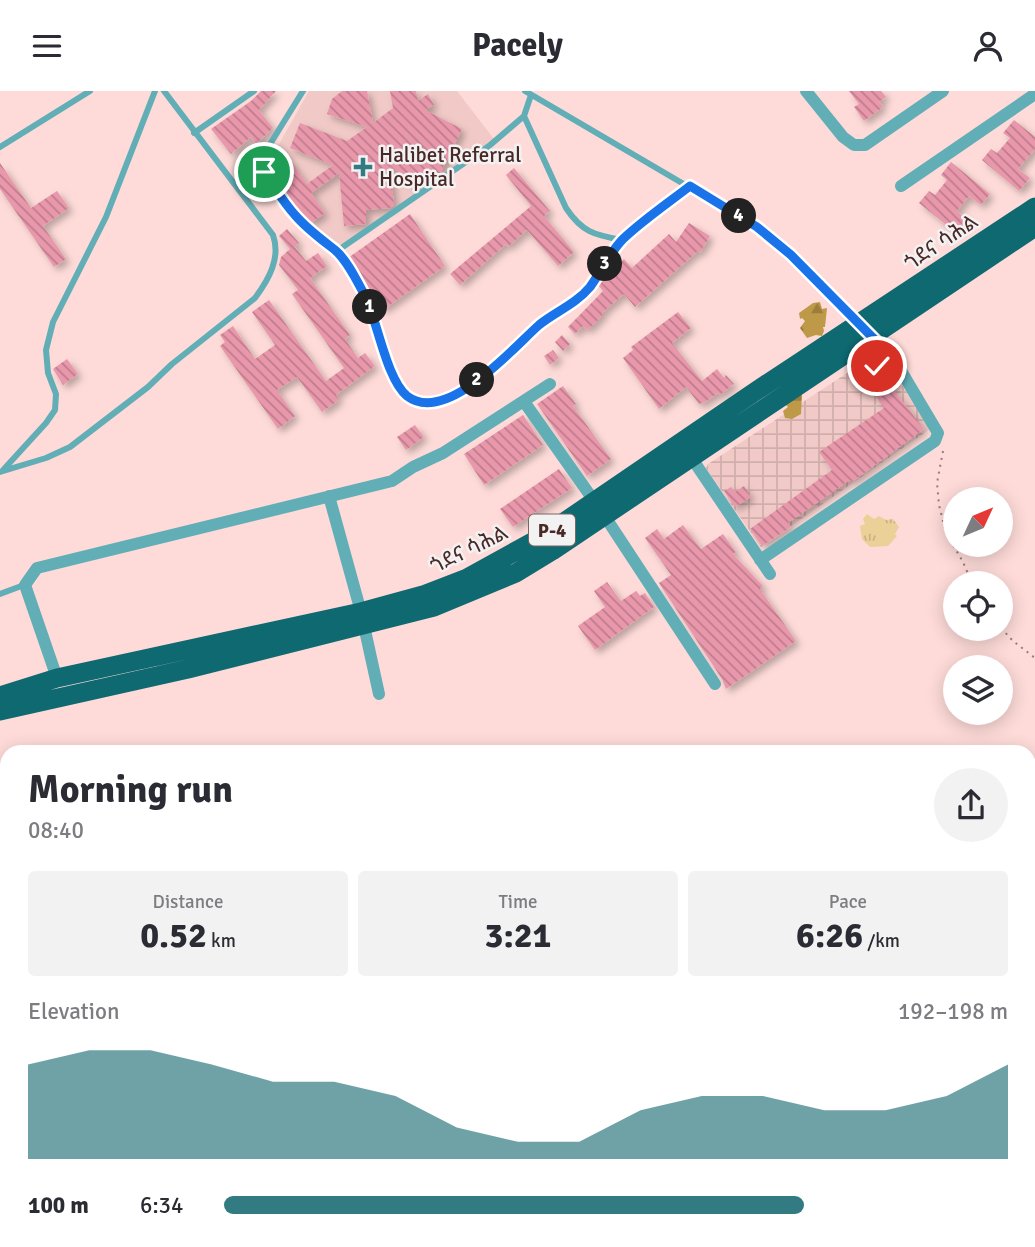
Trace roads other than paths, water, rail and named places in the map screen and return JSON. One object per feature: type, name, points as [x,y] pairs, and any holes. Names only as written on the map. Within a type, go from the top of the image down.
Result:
[{"type":"highway","name":"ጎደና ሳሕል","points":[[599,508],[691,457],[872,336],[1008,235],[1035,207]]},
{"type":"highway","name":"ጎደና ሳሕል","points":[[1008,235],[1035,227]]},
{"type":"highway","name":"ጎደና ሳሕል","points":[[0,711],[164,665],[362,619],[434,607],[493,584],[516,573],[599,508],[872,336]]},
{"type":"highway","name":"ጎደና ሳሕል","points":[[0,696],[57,678],[164,665]]},
{"type":"street","points":[[807,91],[825,117],[854,145],[865,145],[943,91]]},
{"type":"street","points":[[901,186],[1035,94]]},
{"type":"street","points":[[757,227],[791,255],[897,364],[938,433],[935,441],[760,560]]},
{"type":"street","points":[[872,336],[877,366]]},
{"type":"street","points":[[57,678],[25,585],[37,568],[392,481],[413,467],[443,453],[550,384]]},
{"type":"street","points":[[524,403],[599,508],[715,684]]},
{"type":"street","points":[[691,457],[769,574]]},
{"type":"street","points":[[329,496],[379,694]]},
{"type":"lane","points":[[0,147],[90,91]]},
{"type":"lane","points":[[2,471],[55,410],[56,394],[48,373],[46,350],[52,322],[106,217],[155,91]]},
{"type":"lane","points":[[2,471],[46,458],[70,447],[148,387],[172,364],[255,298],[274,264],[277,245],[273,235],[164,91]]},
{"type":"lane","points":[[194,133],[254,91]]},
{"type":"lane","points":[[303,91],[262,157],[261,165],[295,215],[322,241],[337,251],[369,304],[374,327],[397,383],[405,394],[415,401],[454,397],[512,353],[540,324],[579,298],[622,240],[690,186]]},
{"type":"lane","points":[[622,240],[586,231],[575,222],[566,208],[524,116],[528,93],[757,227]]},
{"type":"lane","points":[[337,251],[489,146],[524,116]]},
{"type":"lane","points":[[0,594],[25,585]]},
{"type":"place","name":"Halibet Referral Hospital","points":[[363,167]]}]
